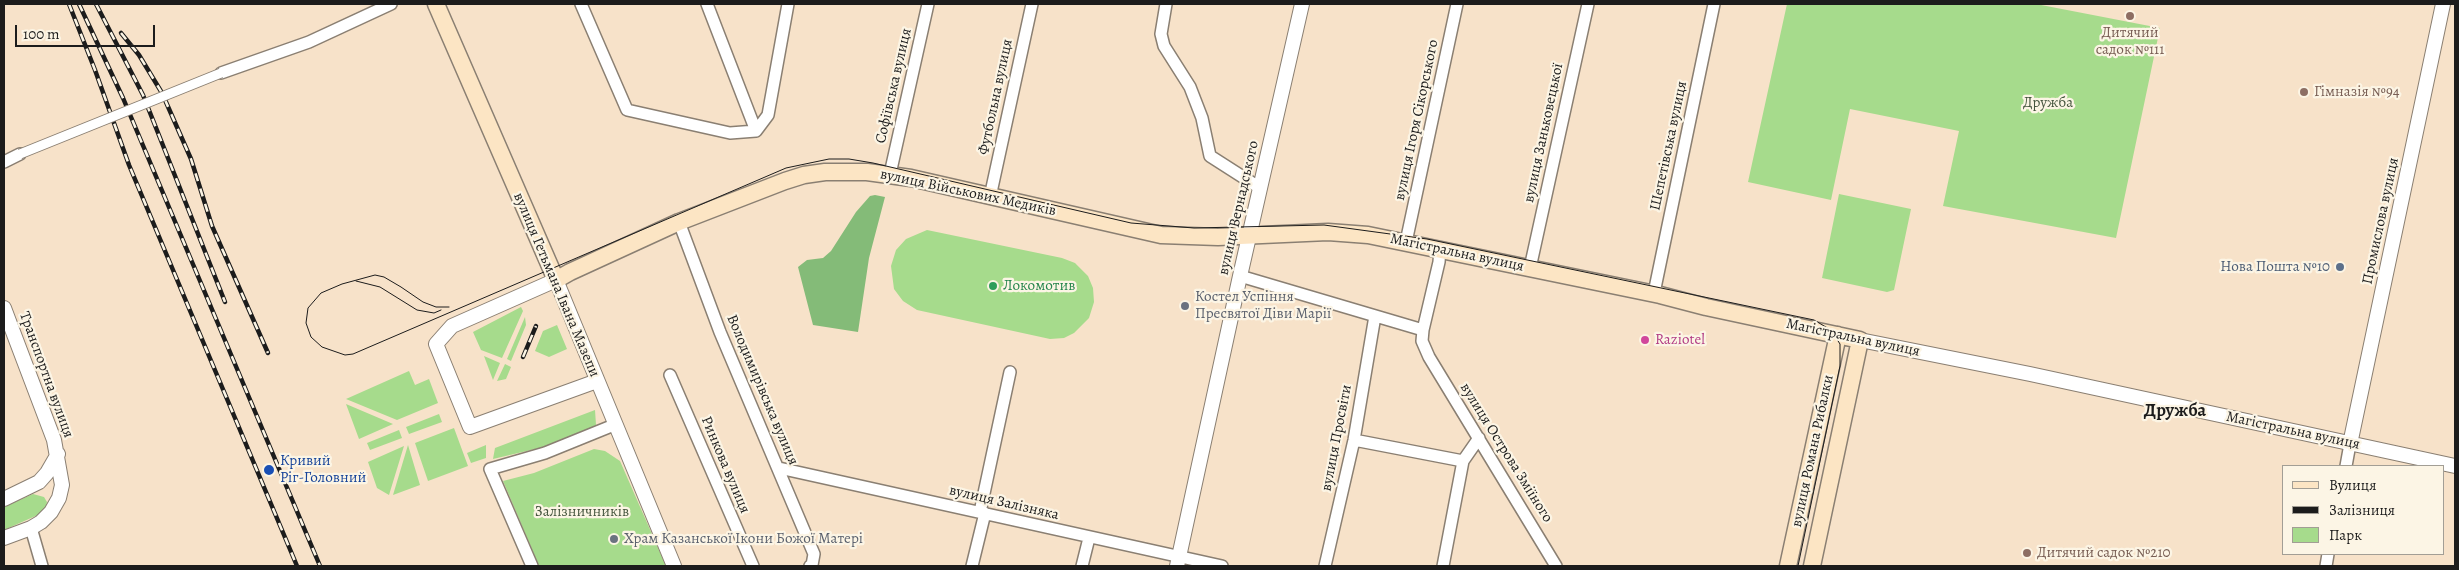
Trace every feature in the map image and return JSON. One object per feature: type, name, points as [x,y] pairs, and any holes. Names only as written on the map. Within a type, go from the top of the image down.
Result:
[{"type":"main road","name":"вулиця Гетьмана Івана Мазепи","points":[[436,4],[556,280]]},
{"type":"main road","name":"вулиця Військових Медиків","points":[[556,280],[679,222],[804,175],[834,172],[890,174],[1161,235],[1249,236]]},
{"type":"main road","name":"Магістральна вулиця","points":[[1249,236],[1279,233],[1348,232],[1406,242],[1654,294],[1860,340]]},
{"type":"main road","name":"вулиця Романа Рибалки","points":[[1788,566],[1838,335]]},
{"type":"main road","name":"вулиця Романа Рибалки","points":[[1812,566],[1860,340]]},
{"type":"street","points":[[4,162],[221,73],[309,42],[391,4]]},
{"type":"street","points":[[581,4],[627,110],[730,133],[756,131],[768,115],[788,4]]},
{"type":"street","points":[[707,4],[756,131]]},
{"type":"street","name":"Софіївська вулиця","points":[[890,174],[928,4]]},
{"type":"street","name":"Футбольна вулиця","points":[[990,197],[1032,4]]},
{"type":"street","points":[[1166,4],[1161,34],[1164,46],[1190,87],[1202,118],[1210,156],[1260,188]]},
{"type":"street","name":"вулиця Вернадського","points":[[1178,562],[1240,276],[1302,4]]},
{"type":"street","name":"вулиця Ігоря Сікорського","points":[[1406,242],[1457,4]]},
{"type":"street","name":"вулиця Заньковецької","points":[[1530,268],[1588,4]]},
{"type":"street","name":"Шепетівська вулиця","points":[[1654,294],[1714,4]]},
{"type":"street","name":"Промислова вулиця","points":[[2350,444],[2443,4]]},
{"type":"street","name":"Володимирівська вулиця","points":[[679,222],[720,332],[814,554],[812,565],[810,566]]},
{"type":"street","points":[[1240,276],[1423,330],[1439,262],[1440,249]]},
{"type":"street","points":[[556,280],[452,326],[436,344],[470,427],[597,381]]},
{"type":"street","name":"вулиця Гетьмана Івана Мазепи","points":[[556,280],[614,425],[674,566]]},
{"type":"street","name":"Транспортна вулиця","points":[[4,308],[58,454],[62,485],[59,498],[51,512],[31,528],[4,538]]},
{"type":"street","name":"вулиця Просвіти","points":[[1325,566],[1354,440],[1375,316]]},
{"type":"street","name":"вулиця Острова Зміїного","points":[[1423,330],[1422,341],[1429,357],[1556,566]]},
{"type":"street","name":"Магістральна вулиця","points":[[1860,340],[2040,376],[2455,466]]},
{"type":"street","points":[[972,566],[1010,372]]},
{"type":"street","name":"Ринкова вулиця","points":[[670,375],[753,566]]},
{"type":"street","points":[[532,566],[490,469],[545,452],[614,425]]},
{"type":"street","points":[[1443,566],[1463,461],[1479,438]]},
{"type":"street","points":[[1354,440],[1463,461]]},
{"type":"street","points":[[2346,465],[2350,444]]},
{"type":"street","name":"Транспортна вулиця","points":[[4,498],[39,482],[48,473],[58,454]]},
{"type":"street","name":"вулиця Залізняка","points":[[779,468],[1089,538],[1178,562],[1222,566]]},
{"type":"street","points":[[31,528],[42,566]]},
{"type":"street","points":[[1082,566],[1089,538]]},
{"type":"green space","name":"Дружба","points":[[1787,4],[2036,4],[2160,28],[2116,238],[1943,206],[1959,131],[1850,109],[1831,200],[1748,182]]},
{"type":"green space","points":[[1839,194],[1911,209],[1894,290],[1887,292],[1822,278]]},
{"type":"green space","points":[[870,196],[885,197],[869,258],[858,332],[813,325],[798,267],[807,260],[823,258],[831,251],[856,212]]},
{"type":"green space","name":"Локомотив","points":[[927,230],[1062,258],[1075,263],[1088,276],[1093,288],[1094,302],[1089,318],[1074,333],[1064,338],[1050,339],[917,310],[903,301],[894,289],[891,266],[896,250],[906,239]]},
{"type":"green space","points":[[521,307],[523,311],[502,358],[481,350],[473,332]]},
{"type":"green space","points":[[525,317],[526,325],[511,361],[507,359]]},
{"type":"green space","points":[[557,325],[567,349],[549,357],[535,351],[543,331]]},
{"type":"green space","points":[[484,356],[500,363],[493,380]]},
{"type":"green space","points":[[505,364],[511,367],[506,379],[497,381]]},
{"type":"green space","points":[[409,371],[415,385],[429,379],[438,403],[397,420],[346,399]]},
{"type":"green space","points":[[346,404],[393,424],[359,439]]},
{"type":"green space","points":[[595,410],[596,425],[588,430],[552,445],[493,459],[495,448]]},
{"type":"green space","points":[[439,414],[442,422],[409,434],[406,427]]},
{"type":"green space","points":[[454,428],[468,466],[428,481],[415,443]]},
{"type":"green space","points":[[399,430],[402,438],[370,450],[367,443]]},
{"type":"green space","points":[[408,445],[420,485],[393,495]]},
{"type":"green space","points":[[486,445],[486,458],[471,463],[467,453]]},
{"type":"green space","points":[[404,446],[389,495],[377,488],[368,462]]},
{"type":"green space","name":"Залізничників","points":[[594,449],[605,451],[620,461],[666,566],[539,566],[503,481],[534,473]]},
{"type":"green space","points":[[33,494],[44,497],[47,502],[46,508],[40,514],[4,530],[4,507]]},
{"type":"tram line","points":[[449,307],[436,307],[423,302],[384,277],[375,275],[342,284],[321,293],[308,308],[306,323],[311,337],[322,347],[345,355],[353,354],[786,168],[829,159],[849,159],[873,163],[1131,223],[1194,228],[1324,225],[1427,239],[1814,320],[1831,330],[1840,344],[1840,366],[1798,566]]},
{"type":"tram line","points":[[356,281],[380,287],[417,310],[434,313],[441,310]]},
{"type":"railway","points":[[69,4],[129,165],[297,566]]},
{"type":"railway","points":[[79,4],[123,98],[320,566]]},
{"type":"railway","points":[[96,4],[143,95],[225,302]]},
{"type":"railway","points":[[121,33],[139,55],[162,93],[191,159],[212,226],[268,353]]},
{"type":"railway","points":[[523,357],[536,326]]},
{"type":"place","name":"Дитячий садок №111","points":[[2130,16]]},
{"type":"place","name":"Гімназія №94","points":[[2304,92]]},
{"type":"place","name":"Нова Пошта №10","points":[[2340,267]]},
{"type":"place","name":"Локомотив","points":[[993,286]]},
{"type":"place","name":"Костел Успіння Пресвятої Діви Марії","points":[[1185,306]]},
{"type":"place","name":"Raziotel","points":[[1645,340]]},
{"type":"place","name":"Кривий Ріг-Головний","points":[[269,470]]},
{"type":"place","name":"Храм Казанської Ікони Божої Матері","points":[[614,539]]},
{"type":"place","name":"Дитячий садок №210","points":[[2027,553]]},
{"type":"district","name":"Дружба","points":[[2175,412]]}]
